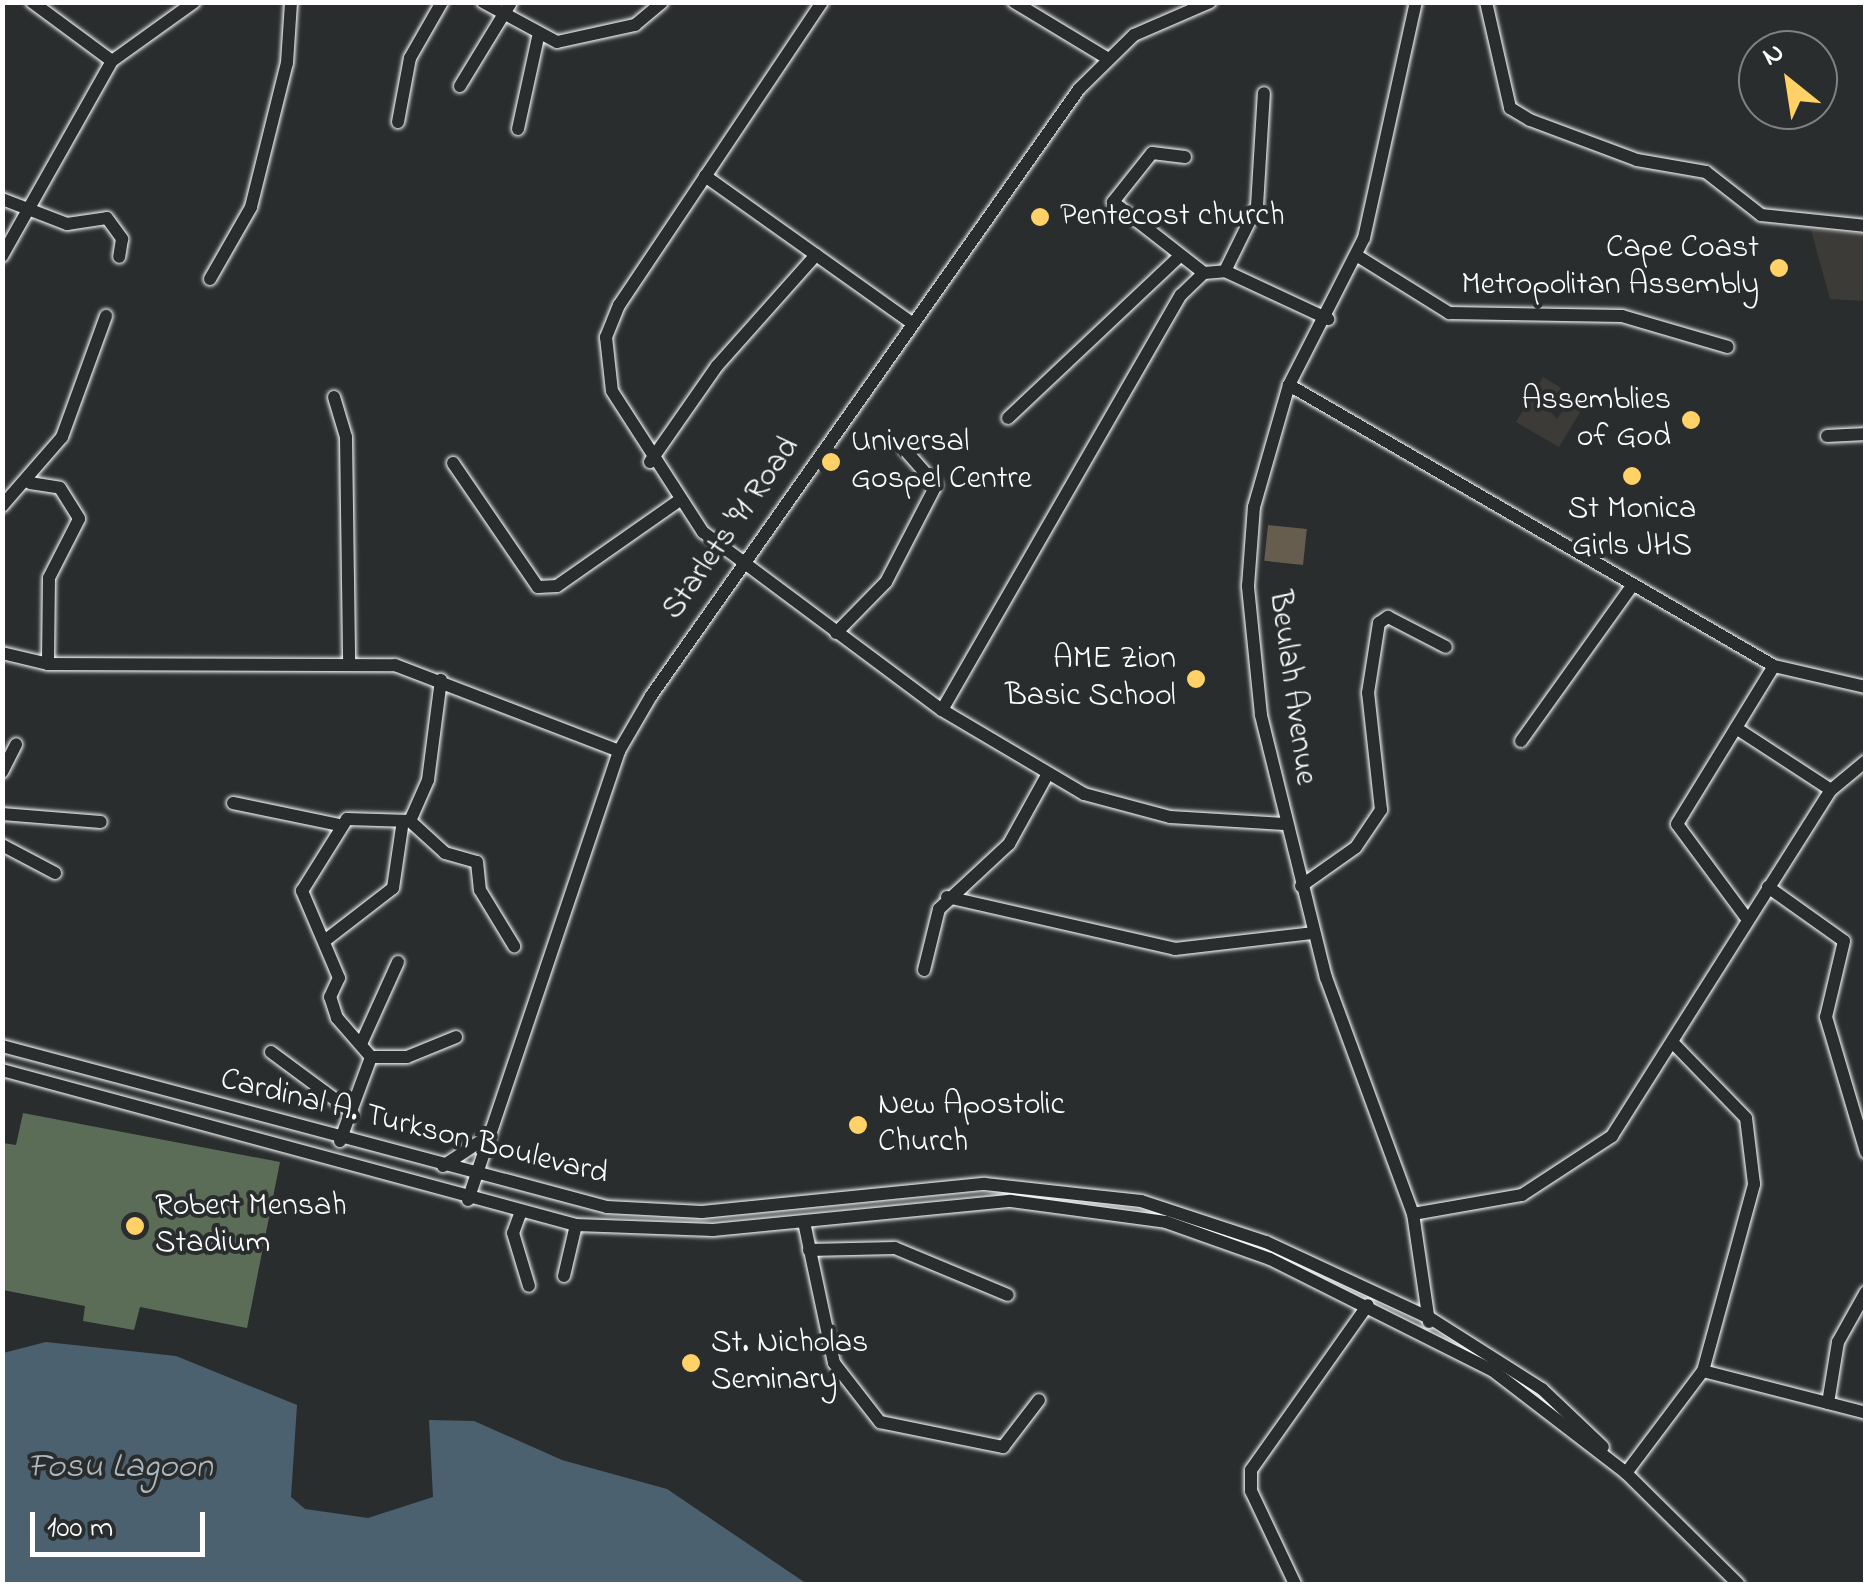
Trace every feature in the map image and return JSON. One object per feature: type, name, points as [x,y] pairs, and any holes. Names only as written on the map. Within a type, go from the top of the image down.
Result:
[{"type":"street","points":[[32,2],[112,61]]},
{"type":"street","points":[[2,256],[112,61],[194,2]]},
{"type":"street","points":[[210,279],[251,207],[287,64],[290,2]]},
{"type":"street","points":[[398,122],[410,58],[442,2]]},
{"type":"street","points":[[483,2],[557,42],[634,25],[662,2]]},
{"type":"street","points":[[460,86],[510,2]]},
{"type":"street","points":[[822,2],[705,176],[606,336],[612,391],[650,462],[677,502],[743,560],[942,710],[1046,777],[1144,812],[1284,824]]},
{"type":"street","points":[[1014,2],[1105,57]]},
{"type":"street","name":"Starlets '91 Road","points":[[468,1200],[619,751],[743,560],[1105,57],[1154,22],[1210,2]]},
{"type":"street","name":"Beulah Avenue","points":[[1416,2],[1398,106],[1356,256],[1328,319],[1290,386],[1266,445],[1248,586],[1284,824],[1314,934],[1413,1214],[1430,1318],[1426,1334]]},
{"type":"street","points":[[1486,2],[1510,108],[1530,120],[1637,160],[1706,172],[1761,215],[1866,226]]},
{"type":"street","points":[[518,129],[539,33]]},
{"type":"street","points":[[1226,271],[1257,206],[1264,93]]},
{"type":"street","points":[[1185,156],[1152,153],[1113,202],[1204,273],[1226,271],[1328,319]]},
{"type":"street","points":[[705,176],[912,323]]},
{"type":"street","points":[[2,199],[31,202],[68,224],[108,218],[122,240],[119,257]]},
{"type":"street","points":[[650,462],[717,366],[816,254]]},
{"type":"street","points":[[1356,256],[1449,313],[1622,316],[1728,347]]},
{"type":"street","points":[[1008,418],[1179,257]]},
{"type":"street","points":[[942,710],[1092,440],[1204,273]]},
{"type":"street","points":[[2,506],[30,483],[62,437],[106,316]]},
{"type":"street","points":[[1290,386],[1774,666],[1866,687]]},
{"type":"street","points":[[334,396],[346,438],[349,663]]},
{"type":"street","points":[[1826,436],[1866,434]]},
{"type":"street","points":[[836,633],[891,573],[936,485],[905,450]]},
{"type":"street","points":[[454,463],[538,587],[557,586],[677,502]]},
{"type":"street","points":[[30,483],[60,488],[79,519],[49,578],[48,664]]},
{"type":"street","points":[[1520,741],[1632,586]]},
{"type":"street","points":[[1301,886],[1356,848],[1382,810],[1368,693],[1379,623],[1388,617],[1446,647]]},
{"type":"street","points":[[2,653],[48,664],[349,663],[441,680],[619,751]]},
{"type":"street","points":[[1748,920],[1677,824],[1774,666]]},
{"type":"street","points":[[327,940],[393,888],[406,824],[428,780],[441,680]]},
{"type":"street","points":[[1736,728],[1831,790]]},
{"type":"street","points":[[2,772],[16,744]]},
{"type":"street","points":[[1413,1214],[1504,1201],[1569,1172],[1612,1136],[1674,1045],[1768,886],[1831,790],[1866,762]]},
{"type":"street","points":[[924,970],[947,897],[1009,844],[1046,777]]},
{"type":"street","points":[[234,803],[339,826]]},
{"type":"street","points":[[2,814],[101,822]]},
{"type":"street","points":[[371,1057],[332,1006],[339,978],[327,940],[302,891],[339,826],[357,817],[406,824],[445,852],[477,862],[480,890],[514,946]]},
{"type":"street","points":[[2,845],[55,873]]},
{"type":"street","points":[[1768,886],[1844,941],[1826,1017],[1866,1152]]},
{"type":"street","points":[[947,897],[1175,948],[1314,934]]},
{"type":"street","points":[[361,1044],[398,962]]},
{"type":"street","points":[[371,1057],[407,1057],[456,1036]]},
{"type":"street","points":[[1674,1045],[1727,1091],[1754,1150],[1743,1235],[1704,1371],[1621,1469],[1738,1584]]},
{"type":"street","points":[[3,1070],[5,1047]]},
{"type":"street","name":"Cardinal A. Turkson Boulevard","points":[[5,1047],[307,1133],[607,1206],[702,1212],[985,1184],[1088,1191],[1252,1237],[1430,1318],[1542,1389],[1621,1469]]},
{"type":"street","points":[[270,1052],[352,1112]]},
{"type":"street","points":[[340,1141],[371,1057]]},
{"type":"street","name":"Cardinal A. Turkson Boulevard","points":[[3,1070],[302,1156],[520,1214],[576,1225],[638,1232],[804,1222],[952,1202],[1116,1212],[1218,1239],[1426,1334],[1506,1380],[1621,1469]]},
{"type":"street","points":[[302,1156],[307,1133]]},
{"type":"street","points":[[442,1166],[486,1138]]},
{"type":"street","points":[[520,1214],[513,1233],[529,1286]]},
{"type":"street","points":[[804,1222],[834,1363],[880,1422],[1003,1448],[1040,1400]]},
{"type":"street","points":[[564,1276],[576,1225]]},
{"type":"street","points":[[808,1250],[895,1248],[1008,1295]]},
{"type":"street","points":[[1828,1403],[1838,1342],[1866,1292]]},
{"type":"street","points":[[1296,1584],[1251,1491],[1251,1470],[1368,1306]]},
{"type":"street","points":[[1704,1371],[1866,1413]]},
{"type":"shaded area","points":[[1811,230],[1865,234],[1865,301],[1830,299]]},
{"type":"shaded area","points":[[1543,377],[1561,388],[1548,409],[1557,419],[1572,396],[1585,404],[1559,447],[1516,422]]},
{"type":"green space","name":"Robert Mensah Stadium","points":[[23,1113],[280,1162],[247,1328],[140,1307],[134,1330],[83,1321],[85,1306],[3,1290],[3,1143],[16,1145]]},
{"type":"water","name":"Fosu Lagoon","points":[[46,1342],[176,1356],[297,1405],[291,1497],[305,1509],[368,1518],[433,1497],[429,1420],[474,1421],[562,1460],[667,1489],[807,1584],[3,1584],[3,1353]]},
{"type":"building","points":[[1268,525],[1307,529],[1303,565],[1264,561]]},
{"type":"place","name":"Pentecost church","points":[[1040,217]]},
{"type":"place","name":"Cape Coast Metropolitan Assembly","points":[[1779,268]]},
{"type":"place","name":"Assemblies of God","points":[[1691,420]]},
{"type":"place","name":"Universal Gospel Centre","points":[[831,462]]},
{"type":"place","name":"St Monica Girls JHS","points":[[1632,476]]},
{"type":"place","name":"AME Zion Basic School","points":[[1196,679]]},
{"type":"place","name":"New Apostolic Church","points":[[858,1125]]},
{"type":"place","name":"Robert Mensah Stadium","points":[[135,1226]]},
{"type":"place","name":"St. Nicholas Seminary","points":[[691,1363]]}]
